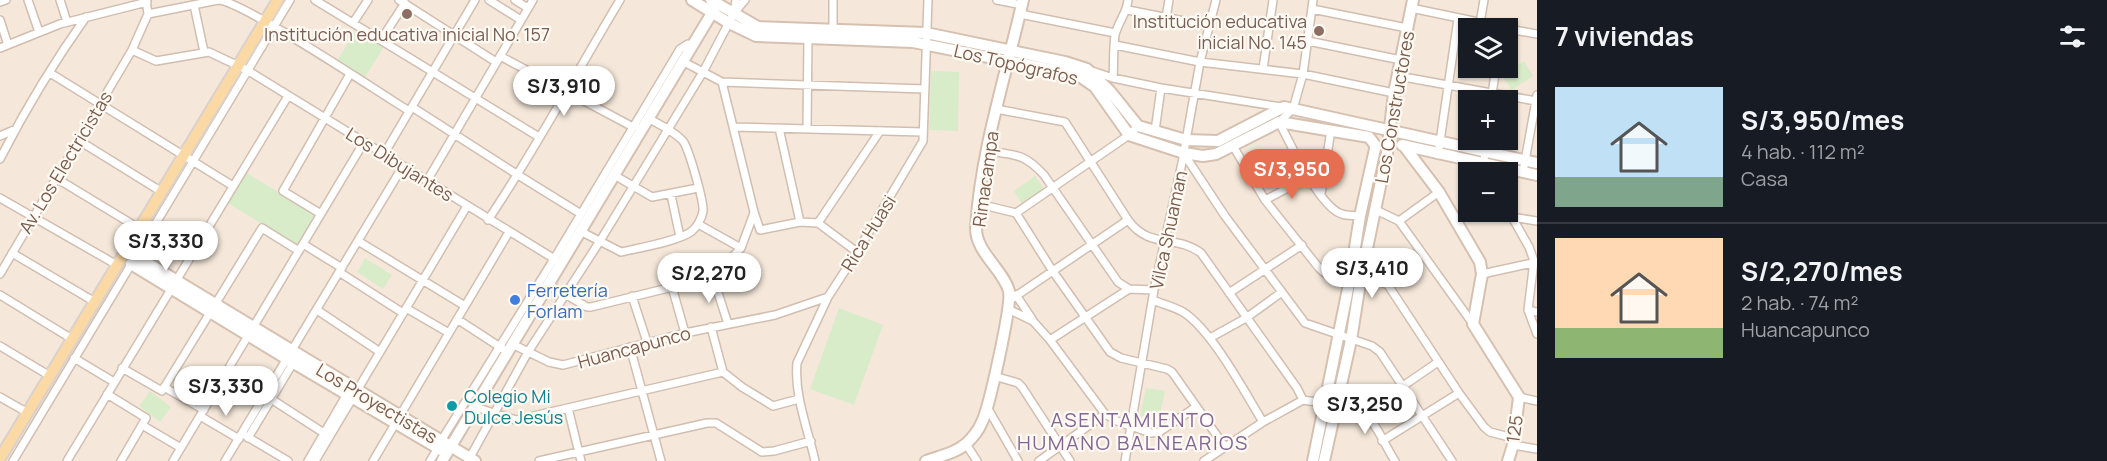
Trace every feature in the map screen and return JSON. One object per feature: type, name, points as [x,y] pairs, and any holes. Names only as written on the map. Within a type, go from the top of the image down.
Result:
[{"type":"main road","points":[[2,451],[28,413],[117,265],[131,256],[140,229],[162,192],[189,158],[270,24],[278,0]]},
{"type":"main road","name":"Los Topógrafos","points":[[692,0],[716,4],[756,36],[808,38],[833,34]]},
{"type":"main road","points":[[443,450],[475,407],[506,348],[548,284],[557,261],[580,231],[716,4]]},
{"type":"main road","name":"Los Constructores","points":[[1313,461],[1338,334],[1376,210],[1394,93],[1412,4]]},
{"type":"main road","name":"Rimacampa","points":[[1011,301],[1005,282],[977,237],[976,230],[987,151],[1022,6]]},
{"type":"main road","name":"Los Topógrafos","points":[[732,18],[758,27],[913,42],[926,38],[1087,69],[1109,90],[1138,126]]},
{"type":"main road","name":"Los Topógrafos","points":[[1010,55],[1078,75],[1089,82],[1129,135]]},
{"type":"main road","points":[[1138,126],[1186,140],[1218,141],[1288,108],[1389,137],[1404,146],[1462,162]]},
{"type":"main road","points":[[1129,135],[1184,153],[1203,156],[1216,154],[1279,122],[1369,137],[1440,142],[1537,163]]},
{"type":"main road","name":"Los Constructores","points":[[1324,461],[1350,340],[1360,216],[1375,149],[1369,137]]},
{"type":"main road","points":[[1404,146],[1440,192],[1480,262],[1482,274],[1473,324],[1519,397]]},
{"type":"main road","points":[[1518,172],[1537,175]]},
{"type":"main road","name":"Los Proyectistas","points":[[131,256],[291,358],[397,419],[443,450],[471,460]]},
{"type":"main road","points":[[931,460],[966,444],[982,424],[1011,301]]},
{"type":"main road","name":"125","points":[[1508,461],[1519,397]]},
{"type":"street","points":[[0,2],[6,0]]},
{"type":"street","points":[[28,0],[39,32]]},
{"type":"street","points":[[60,0],[67,22]]},
{"type":"street","points":[[0,48],[67,22],[146,1],[148,14],[218,0],[227,1],[270,24],[350,74],[454,134],[581,214]]},
{"type":"street","points":[[270,24],[290,0]]},
{"type":"street","points":[[315,0],[539,137]]},
{"type":"street","points":[[353,23],[368,0]]},
{"type":"street","points":[[384,154],[475,0]]},
{"type":"street","points":[[489,0],[521,20]]},
{"type":"street","points":[[515,0],[528,8]]},
{"type":"street","points":[[427,181],[532,0]]},
{"type":"street","points":[[488,220],[518,175],[620,0]]},
{"type":"street","points":[[732,18],[736,0]]},
{"type":"street","points":[[471,460],[528,352],[600,242],[703,72],[732,18],[745,0]]},
{"type":"street","points":[[833,0],[833,34]]},
{"type":"street","name":"Rica Huasi","points":[[815,461],[799,399],[797,363],[828,297],[923,141],[928,0]]},
{"type":"street","points":[[997,0],[1115,33]]},
{"type":"street","points":[[1128,0],[1128,10]]},
{"type":"street","points":[[1166,18],[1169,0]]},
{"type":"street","name":"Vilca Shuaman","points":[[1125,461],[1153,300],[1184,153],[1200,62],[1216,0]]},
{"type":"street","points":[[1263,69],[1273,0]]},
{"type":"street","points":[[1313,0],[1303,74],[1279,122],[1307,178],[1333,209],[1341,214],[1360,216]]},
{"type":"street","points":[[1481,18],[1484,0]]},
{"type":"street","points":[[381,40],[402,2],[498,59],[633,127]]},
{"type":"street","points":[[1412,4],[1458,19],[1438,155]]},
{"type":"street","points":[[132,50],[156,61],[204,52],[194,5]]},
{"type":"street","points":[[1312,9],[1407,28]]},
{"type":"street","points":[[1128,10],[1209,26]]},
{"type":"street","points":[[1113,78],[1115,33],[1123,14],[1128,10]]},
{"type":"street","name":"Av. Los Electricistas","points":[[0,274],[132,50],[148,14]]},
{"type":"street","points":[[0,159],[15,129],[68,42],[86,17]]},
{"type":"street","points":[[0,20],[8,45]]},
{"type":"street","points":[[1518,30],[1537,34]]},
{"type":"street","points":[[807,128],[808,38]]},
{"type":"street","points":[[1308,41],[1401,60]]},
{"type":"street","points":[[430,461],[443,450],[506,348],[557,261],[581,214],[680,49],[688,44],[692,46]]},
{"type":"street","points":[[1115,45],[1200,62],[1303,74],[1394,93]]},
{"type":"street","name":"Los Dibujantes","points":[[204,52],[214,53],[243,68],[557,261]]},
{"type":"street","points":[[682,61],[722,82],[925,89]]},
{"type":"street","points":[[1087,69],[1113,78],[1161,88],[1288,108]]},
{"type":"street","points":[[50,73],[233,186]]},
{"type":"street","points":[[321,214],[283,190],[350,74]]},
{"type":"street","points":[[1398,76],[1448,84],[1468,90]]},
{"type":"street","points":[[722,82],[760,230],[800,222],[818,223],[857,252]]},
{"type":"street","points":[[1155,131],[1161,88]]},
{"type":"street","points":[[67,461],[288,96]]},
{"type":"street","points":[[1518,98],[1536,98],[1536,117],[1523,172]]},
{"type":"street","points":[[996,109],[1065,122],[1138,233],[1146,237],[1188,246],[1201,253],[1297,388],[1303,400]]},
{"type":"street","points":[[580,231],[621,252],[680,237],[698,224],[703,209],[687,147],[668,129],[648,118],[633,127]]},
{"type":"street","points":[[1016,213],[1090,163],[1138,126]]},
{"type":"street","points":[[733,128],[923,132]]},
{"type":"street","points":[[779,128],[800,222]]},
{"type":"street","points":[[0,136],[15,129]]},
{"type":"street","points":[[1321,194],[1331,130]]},
{"type":"street","points":[[818,223],[880,131]]},
{"type":"street","points":[[78,140],[162,192]]},
{"type":"street","points":[[173,461],[364,142]]},
{"type":"street","points":[[1233,146],[1265,200],[1324,273],[1338,279],[1356,278],[1388,285],[1484,427],[1490,432],[1537,450]]},
{"type":"street","points":[[987,151],[1022,156],[1029,160],[1044,175],[1111,275],[1130,289],[1155,290]]},
{"type":"street","points":[[1483,162],[1484,152]]},
{"type":"street","points":[[1184,153],[1225,216],[1305,323],[1376,349],[1384,357],[1452,461]]},
{"type":"street","points":[[14,461],[189,158]]},
{"type":"street","points":[[225,461],[268,397],[316,310],[403,166]]},
{"type":"street","points":[[614,176],[652,197],[698,188]]},
{"type":"street","points":[[56,178],[140,229]]},
{"type":"street","points":[[1265,200],[1307,178]]},
{"type":"street","points":[[1399,221],[1440,192]]},
{"type":"street","points":[[671,195],[680,237]]},
{"type":"street","points":[[0,198],[117,265]]},
{"type":"street","points":[[979,204],[1016,213],[1052,270],[1110,352],[1121,358],[1172,372],[1225,447]]},
{"type":"street","points":[[308,461],[380,352],[467,206]]},
{"type":"street","points":[[1376,210],[1399,221],[1473,324]]},
{"type":"street","points":[[548,284],[587,307],[713,277],[741,248],[754,212]]},
{"type":"street","points":[[1518,215],[1537,221]]},
{"type":"street","points":[[1011,301],[1052,270],[1128,220]]},
{"type":"street","points":[[1515,222],[1536,262],[1528,310],[1537,334]]},
{"type":"street","points":[[698,224],[741,248]]},
{"type":"street","points":[[122,368],[162,391],[262,228],[341,270],[405,310],[449,333]]},
{"type":"street","points":[[372,461],[509,232]]},
{"type":"street","points":[[358,241],[465,306]]},
{"type":"street","points":[[1229,292],[1302,245]]},
{"type":"street","points":[[12,253],[95,302]]},
{"type":"street","points":[[1482,274],[1536,262]]},
{"type":"street","points":[[713,277],[728,324]]},
{"type":"street","points":[[672,287],[685,333]]},
{"type":"street","points":[[1050,340],[1130,289]]},
{"type":"street","points":[[1210,338],[1246,318],[1282,292]]},
{"type":"street","points":[[0,295],[72,339]]},
{"type":"street","points":[[632,296],[647,342]]},
{"type":"street","name":"Huancapunco","points":[[457,319],[506,348],[528,352],[549,362],[562,365],[685,333],[775,315],[828,297]]},
{"type":"street","points":[[1153,300],[1183,312],[1210,338],[1263,422]]},
{"type":"street","points":[[1011,301],[1050,340],[1105,414],[1151,433],[1159,432],[1196,406]]},
{"type":"street","points":[[1011,301],[1033,321]]},
{"type":"street","points":[[316,310],[380,352]]},
{"type":"street","points":[[1528,310],[1537,312]]},
{"type":"street","points":[[711,327],[723,372],[741,387],[773,406],[799,399]]},
{"type":"street","points":[[0,346],[50,376]]},
{"type":"street","points":[[630,347],[661,461]]},
{"type":"street","points":[[74,358],[114,382]]},
{"type":"street","points":[[1403,386],[1438,362]]},
{"type":"street","points":[[475,407],[516,420],[723,372]]},
{"type":"street","points":[[994,376],[1018,383],[1022,387],[1070,461]]},
{"type":"street","points":[[164,387],[202,413],[288,461]]},
{"type":"street","points":[[1382,441],[1459,393]]},
{"type":"street","points":[[107,394],[146,418],[121,461]]},
{"type":"street","points":[[0,397],[28,413]]},
{"type":"street","points":[[268,397],[327,435]]},
{"type":"street","points":[[1519,397],[1537,401]]},
{"type":"street","points":[[1204,461],[1263,422],[1303,400],[1363,412],[1395,461]]},
{"type":"street","points":[[987,407],[1018,461]]},
{"type":"street","points":[[568,408],[581,461]]},
{"type":"street","points":[[1039,461],[1105,414]]},
{"type":"street","points":[[539,461],[654,434],[716,423],[762,452],[811,441]]},
{"type":"street","points":[[142,425],[181,448]]},
{"type":"street","points":[[315,461],[327,435]]},
{"type":"street","points":[[966,444],[977,461]]},
{"type":"street","points":[[1215,454],[1220,461]]},
{"type":"shaded area","points":[[0,0],[1537,0],[1537,461],[0,461]]},
{"type":"green space","points":[[357,29],[385,45],[364,79],[336,62]]},
{"type":"green space","points":[[1524,61],[1533,76],[1512,90],[1503,78],[1518,78],[1518,65]]},
{"type":"green space","points":[[931,71],[959,72],[958,131],[929,130]]},
{"type":"green space","points":[[245,172],[317,215],[298,246],[226,202]]},
{"type":"green space","points":[[1035,176],[1044,189],[1022,204],[1014,191]]},
{"type":"green space","points":[[365,258],[392,275],[383,289],[357,272]]},
{"type":"green space","points":[[839,308],[883,325],[854,405],[810,389]]},
{"type":"green space","points":[[1146,388],[1165,391],[1159,420],[1140,416]]},
{"type":"green space","points":[[150,391],[171,407],[160,422],[139,406]]},
{"type":"place","name":"Institución educativa inicial No. 157","points":[[407,14]]},
{"type":"place","name":"Institución educativa inicial No. 145","points":[[1319,31]]},
{"type":"place","name":"Ferretería Forlam","points":[[515,300]]},
{"type":"place","name":"Colegio Mi Dulce Jesús","points":[[452,406]]},
{"type":"district","name":"ASENTAMIENTO HUMANO BALNEARIOS","points":[[1133,430]]}]
